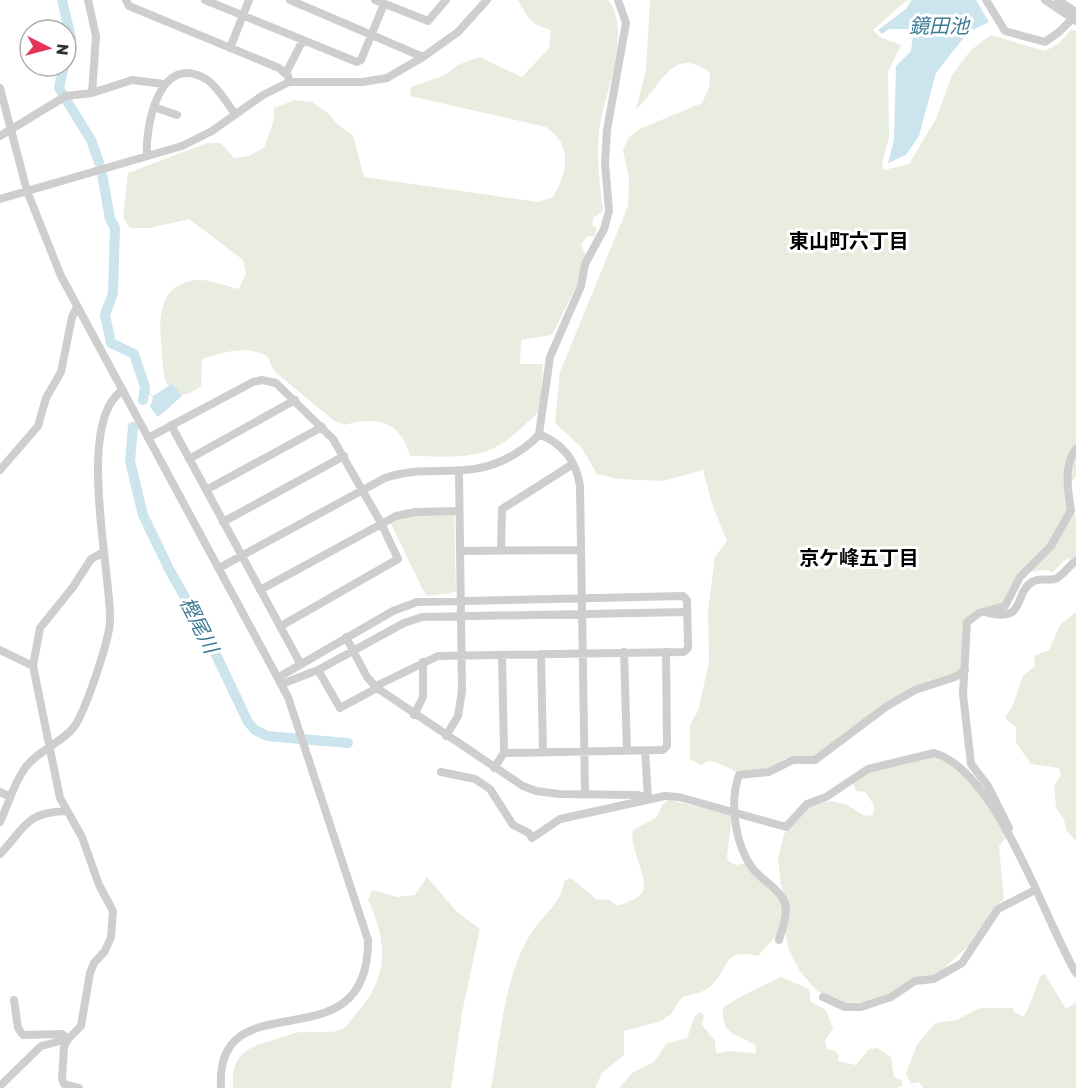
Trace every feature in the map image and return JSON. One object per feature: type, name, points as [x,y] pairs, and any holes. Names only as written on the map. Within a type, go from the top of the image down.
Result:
[{"type":"street","points":[[88,0],[96,36],[92,93]]},
{"type":"street","points":[[126,0],[129,6],[279,68],[287,78],[376,81],[393,75],[458,32],[487,0]]},
{"type":"street","points":[[205,0],[357,62],[361,60],[384,4]]},
{"type":"street","points":[[230,48],[249,0]]},
{"type":"street","points":[[291,0],[423,57]]},
{"type":"street","points":[[375,0],[428,21],[446,0]]},
{"type":"street","points":[[219,568],[362,489],[395,475],[480,470],[502,462],[532,443],[539,434],[550,357],[581,286],[585,264],[604,229],[609,211],[605,163],[607,130],[626,23],[618,0]]},
{"type":"street","points":[[987,0],[1005,31],[1045,42],[1059,32],[1076,13],[1058,0]]},
{"type":"street","points":[[1045,0],[1076,21]]},
{"type":"street","points":[[0,199],[147,156],[202,137],[287,78],[303,40]]},
{"type":"street","points":[[147,156],[146,139],[154,108],[164,84],[179,75],[199,76],[208,80],[235,114]]},
{"type":"street","points":[[0,136],[63,98],[92,93],[132,80],[164,84]]},
{"type":"street","points":[[0,88],[27,191],[52,256],[77,307],[280,681],[317,783],[368,940],[365,975],[342,1006],[329,1013],[256,1027],[235,1039],[221,1066],[221,1088]]},
{"type":"street","points":[[154,108],[177,115]]},
{"type":"street","points":[[0,470],[38,426],[46,398],[61,372],[72,316],[77,307]]},
{"type":"street","points":[[148,438],[258,380],[276,383],[337,443],[399,557],[397,561],[280,626]]},
{"type":"street","points":[[0,822],[9,796],[27,766],[49,745],[73,728],[110,632],[99,500],[101,434],[109,403],[123,390]]},
{"type":"street","points":[[189,459],[295,400]]},
{"type":"street","points":[[171,425],[300,663]]},
{"type":"street","points":[[206,490],[322,427]]},
{"type":"street","points":[[539,434],[559,444],[573,464],[580,486],[585,794]]},
{"type":"street","points":[[1009,837],[1010,831],[1004,814],[971,764],[963,694],[967,622],[974,615],[1005,606],[1025,572],[1051,546],[1071,510],[1067,490],[1070,463],[1076,449]]},
{"type":"street","points":[[223,522],[344,456]]},
{"type":"street","points":[[501,551],[502,509],[573,464]]},
{"type":"street","points":[[446,736],[460,709],[462,655],[459,472]]},
{"type":"street","points":[[260,590],[381,523],[406,513],[459,511]]},
{"type":"street","points":[[460,551],[581,550]]},
{"type":"street","points":[[80,1088],[64,1084],[62,1079],[64,1047],[68,1039],[81,1026],[90,972],[108,945],[113,911],[99,885],[93,861],[67,811],[57,786],[33,666],[40,628],[74,587],[91,559],[104,552]]},
{"type":"street","points":[[985,612],[1007,614],[1020,603],[1026,587],[1034,581],[1055,579],[1076,561]]},
{"type":"street","points":[[280,681],[300,663],[410,604],[460,600],[683,596],[687,600],[687,650],[438,657],[423,662],[378,685],[377,688],[340,708],[318,670]]},
{"type":"street","points":[[280,681],[318,670],[414,619],[460,615],[687,612]]},
{"type":"street","points":[[346,638],[377,688],[494,768],[536,791],[637,795],[648,798]]},
{"type":"street","points":[[0,650],[33,666]]},
{"type":"street","points":[[624,652],[627,751]]},
{"type":"street","points":[[504,753],[663,750],[667,746],[666,652]]},
{"type":"street","points":[[541,654],[543,753]]},
{"type":"street","points":[[494,768],[504,753],[502,655]]},
{"type":"street","points":[[414,715],[423,697],[423,662]]},
{"type":"street","points":[[779,940],[786,910],[784,900],[760,877],[747,859],[733,813],[739,775],[769,772],[793,760],[815,760],[887,706],[915,690],[955,677],[965,669]]},
{"type":"street","points":[[645,751],[648,798]]},
{"type":"street","points":[[441,772],[475,779],[490,789],[513,825],[529,832],[532,838],[560,819],[648,798],[674,796],[786,827],[807,804],[826,797],[868,769],[934,753],[944,755],[965,772],[977,786],[1009,837],[1076,973]]},
{"type":"street","points":[[0,792],[9,796]]},
{"type":"street","points":[[0,854],[31,819],[44,812],[67,811]]},
{"type":"street","points":[[823,997],[845,1007],[861,1007],[891,997],[915,981],[934,978],[962,963],[998,909],[1035,890]]},
{"type":"street","points":[[14,1000],[18,1028],[23,1035],[62,1034],[68,1039]]},
{"type":"street","points":[[0,1086],[41,1046],[68,1039]]},
{"type":"shaded area","points":[[518,0],[608,0],[615,13],[618,28],[614,64],[599,132],[599,172],[603,211],[593,218],[592,225],[597,228],[594,237],[588,236],[581,244],[585,254],[577,285],[552,335],[521,340],[520,364],[543,364],[540,411],[501,444],[480,453],[457,456],[410,456],[400,435],[386,424],[367,421],[344,425],[333,420],[274,371],[267,356],[259,353],[243,350],[202,359],[201,386],[183,395],[172,391],[165,378],[160,327],[161,315],[168,295],[185,282],[198,280],[239,289],[246,273],[243,260],[189,219],[150,228],[130,228],[123,218],[128,173],[207,143],[221,143],[234,158],[248,156],[264,148],[274,120],[274,108],[295,100],[312,102],[353,135],[364,177],[538,202],[553,197],[562,178],[565,159],[561,142],[546,127],[410,96],[411,87],[445,75],[458,65],[479,57],[522,77],[549,48],[551,30],[530,20]]},
{"type":"shaded area","points":[[650,0],[907,0],[873,30],[880,37],[901,45],[888,72],[889,137],[882,163],[884,170],[909,164],[936,119],[952,75],[971,50],[991,35],[1045,51],[1058,44],[1072,29],[1076,31],[1076,477],[1070,484],[1076,518],[1076,557],[1065,560],[1053,572],[1044,570],[1022,573],[1005,605],[973,614],[963,667],[955,676],[922,685],[816,758],[784,759],[773,768],[737,772],[715,762],[708,761],[701,765],[690,759],[690,724],[698,711],[709,662],[708,610],[715,557],[727,541],[712,504],[703,470],[663,481],[618,479],[597,474],[581,447],[555,423],[560,372],[628,206],[629,179],[623,150],[629,137],[642,128],[702,103],[709,88],[710,73],[697,65],[686,63],[668,72],[636,109],[646,70]]},
{"type":"shaded area","points":[[454,513],[456,592],[426,596],[390,522],[404,516]]},
{"type":"shaded area","points":[[1076,612],[1076,841],[1066,830],[1064,819],[1056,808],[1054,786],[1061,775],[1059,768],[1031,764],[1016,743],[1016,727],[1005,718],[1013,705],[1023,676],[1035,666],[1034,656],[1049,650],[1060,625]]},
{"type":"shaded area","points":[[931,757],[943,759],[964,774],[1003,828],[1006,838],[999,846],[1004,899],[994,908],[971,947],[967,947],[942,970],[931,977],[866,1002],[845,1003],[817,991],[800,971],[789,950],[784,927],[787,904],[781,885],[778,858],[784,834],[808,806],[832,801],[847,805],[865,816],[873,815],[874,805],[865,792],[856,791],[853,782],[869,771]]},
{"type":"shaded area","points":[[669,800],[732,815],[727,857],[729,862],[736,865],[747,863],[785,907],[777,935],[758,956],[738,954],[733,957],[709,988],[682,997],[671,1014],[661,1021],[624,1031],[624,1055],[602,1073],[595,1088],[491,1088],[508,990],[521,952],[530,935],[560,896],[564,881],[571,878],[596,899],[610,900],[615,905],[640,895],[644,888],[632,839],[633,830],[657,817],[663,804]]},
{"type":"shaded area","points":[[427,877],[457,912],[480,929],[462,1013],[451,1088],[233,1088],[233,1076],[238,1059],[249,1049],[296,1033],[334,1031],[347,1026],[367,1000],[380,973],[382,945],[375,916],[368,900],[372,890],[397,897],[415,895]]},
{"type":"shaded area","points":[[1045,974],[1066,1009],[1076,1002],[1076,1088],[923,1088],[919,1082],[911,1084],[906,1073],[917,1045],[935,1023],[956,1020],[980,1008],[1013,1008],[1014,1012],[1023,1017],[1041,975]]},
{"type":"shaded area","points":[[781,977],[809,989],[811,1002],[826,1010],[833,1028],[825,1041],[827,1049],[834,1050],[839,1055],[838,1061],[856,1065],[869,1049],[877,1048],[891,1057],[894,1077],[902,1081],[902,1086],[896,1088],[619,1088],[632,1073],[654,1062],[666,1044],[687,1038],[694,1018],[699,1012],[704,1014],[702,1025],[715,1041],[716,1053],[730,1051],[756,1053],[756,1046],[728,1030],[723,1018],[723,1008]]},
{"type":"water","name":"鏡田池","points":[[912,0],[976,0],[989,22],[968,32],[936,73],[919,136],[906,155],[888,163],[894,140],[896,66],[911,51],[914,29],[889,29],[882,34],[878,30],[906,9]]},
{"type":"water","points":[[172,384],[182,396],[158,417],[150,407],[153,398],[146,389],[153,396]]},
{"type":"waterway","name":"樫尾川","points":[[62,0],[66,18]]},
{"type":"waterway","name":"樫尾川","points":[[61,78],[59,88],[91,140],[99,162]]},
{"type":"waterway","name":"樫尾川","points":[[102,174],[110,219],[115,228],[113,293],[105,315],[111,343],[134,354],[145,387],[143,400]]},
{"type":"waterway","name":"樫尾川","points":[[133,427],[130,461],[143,515],[169,569],[209,640],[248,722],[255,730],[267,736],[348,743]]},
{"type":"district","name":"東山町六丁目","points":[[849,241]]},
{"type":"district","name":"京ケ峰五丁目","points":[[859,558]]}]
